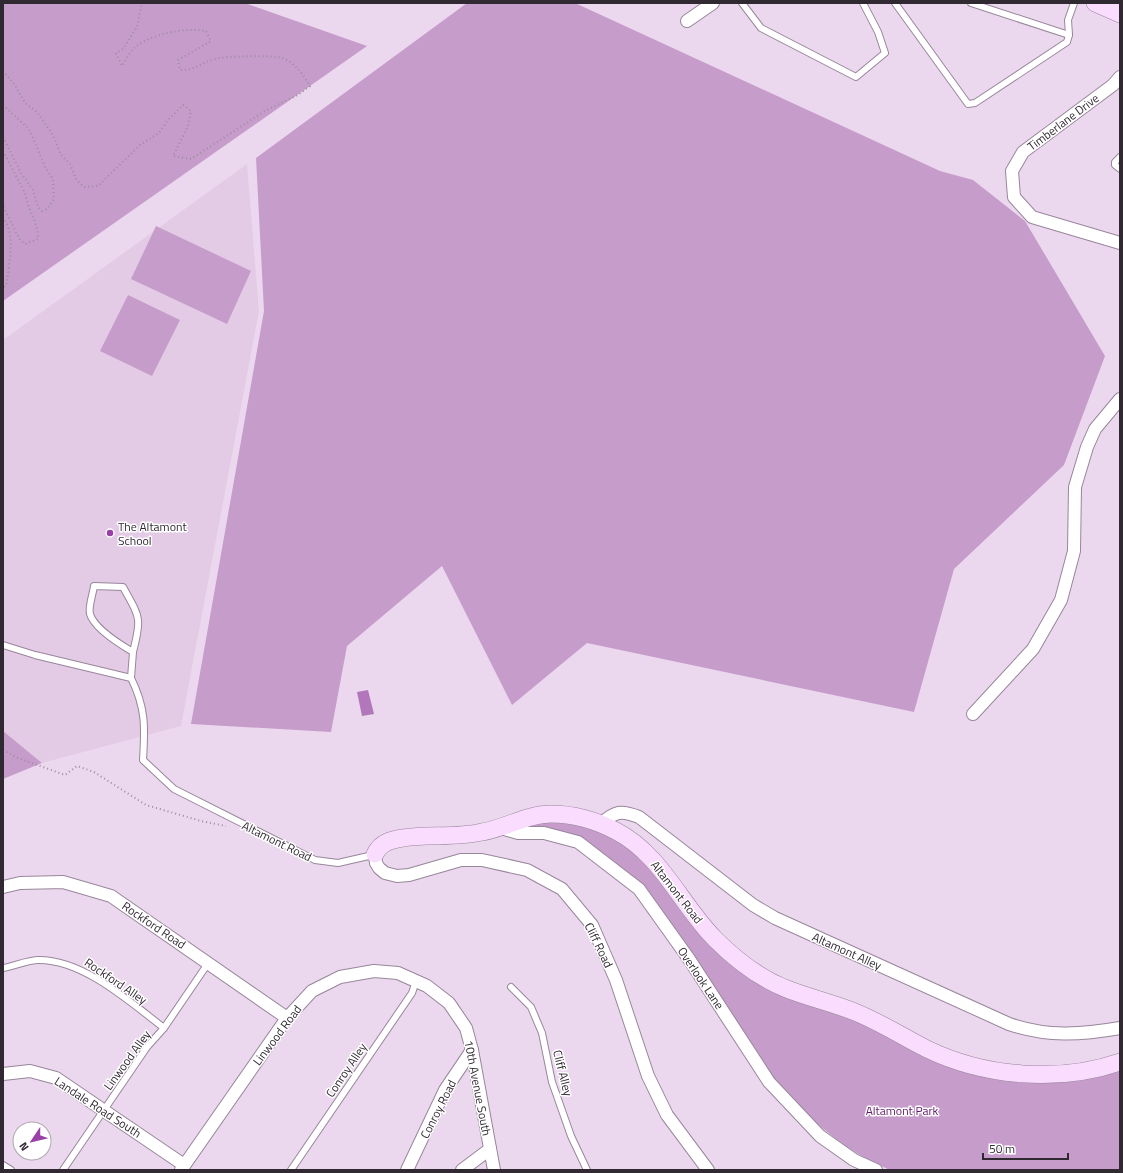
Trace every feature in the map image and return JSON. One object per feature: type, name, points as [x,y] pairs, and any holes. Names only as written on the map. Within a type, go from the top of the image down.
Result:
[{"type":"street","points":[[687,21],[713,3]]},
{"type":"street","points":[[1095,3],[1120,14]]},
{"type":"street","name":"Timberlane Drive","points":[[1120,77],[1113,85],[1023,152],[1012,171],[1014,197],[1032,217],[1120,243]]},
{"type":"street","points":[[973,714],[1033,649],[1061,600],[1074,551],[1075,487],[1085,454],[1095,429],[1120,399]]},
{"type":"street","name":"Altamont Alley","points":[[601,824],[616,813],[626,812],[639,817],[753,904],[775,918],[1008,1024],[1030,1031],[1049,1034],[1072,1034],[1120,1028]]},
{"type":"street","name":"Altamont Road","points":[[375,854],[378,848],[385,842],[393,840],[424,835],[480,833],[501,828],[526,818],[552,814],[572,816],[601,824],[619,832],[651,857],[699,921],[715,939],[734,956],[753,971],[786,989],[871,1018],[928,1049],[990,1069],[1045,1075],[1092,1070],[1120,1062]]},
{"type":"street","name":"Overlook Lane","points":[[501,828],[518,834],[544,833],[578,842],[639,889],[689,959],[769,1082],[820,1136],[854,1160],[876,1170]]},
{"type":"street","name":"Cliff Road","points":[[375,854],[376,863],[379,868],[385,873],[397,876],[409,875],[460,860],[482,860],[526,870],[562,889],[592,925],[616,980],[648,1076],[667,1115],[708,1170]]},
{"type":"street","name":"Rockford Road","points":[[3,887],[20,883],[63,882],[111,896],[209,962],[287,1018]]},
{"type":"street","name":"Linwood Road","points":[[183,1168],[287,1018],[312,991],[340,977],[374,971],[398,973],[416,981]]},
{"type":"street","name":"10th Avenue South","points":[[416,981],[427,986],[449,1003],[466,1028],[472,1050],[494,1170]]},
{"type":"street","name":"Conroy Road","points":[[407,1170],[445,1090],[472,1050]]},
{"type":"street","name":"Landale Road South","points":[[3,1074],[30,1072],[56,1078],[106,1110],[183,1168]]},
{"type":"street","points":[[462,1170],[490,1149]]},
{"type":"lane","points":[[742,3],[761,28],[856,77],[885,53],[878,32],[862,3]]},
{"type":"lane","points":[[895,3],[968,104],[975,103],[1067,42],[1069,35],[1068,20],[1074,3]]},
{"type":"lane","points":[[971,3],[1069,35]]},
{"type":"lane","points":[[1120,156],[1114,162],[1120,169]]},
{"type":"lane","points":[[3,645],[35,656],[131,678],[133,652],[140,626],[138,613],[123,587],[94,586],[90,614],[95,623],[118,643],[133,652]]},
{"type":"lane","name":"Altamont Road","points":[[131,678],[139,694],[146,726],[143,760],[174,789],[315,860],[338,863],[375,854]]},
{"type":"lane","name":"Rockford Alley","points":[[3,968],[39,960],[74,966],[123,996],[164,1028]]},
{"type":"lane","name":"Linwood Alley","points":[[63,1170],[106,1110],[147,1047],[164,1028],[209,962]]},
{"type":"lane","name":"Conroy Alley","points":[[291,1170],[412,993],[416,981]]},
{"type":"lane","name":"Cliff Alley","points":[[511,987],[531,1007],[542,1033],[552,1082],[570,1136],[587,1170]]},
{"type":"lane","points":[[3,1165],[11,1170]]},
{"type":"path","points":[[3,71],[15,85],[25,103],[37,112],[53,135],[61,155],[70,164],[76,178],[84,187],[98,186],[140,145],[159,133],[168,120],[183,105],[192,111],[188,126],[174,156],[191,159],[265,111],[298,95],[310,86],[297,68],[282,58],[244,57],[214,59],[190,71],[180,70],[178,60],[211,41],[206,31],[192,28],[167,34],[142,43],[132,51],[122,66],[116,54],[123,49],[137,27],[142,3]]},
{"type":"path","points":[[3,105],[29,129],[46,169],[53,179],[54,199],[47,209],[42,211],[38,207],[33,190],[21,173],[3,137]]},
{"type":"path","points":[[3,151],[25,193],[26,200],[38,232],[38,239],[24,244],[20,240],[3,206]]},
{"type":"path","points":[[3,217],[6,222],[12,250],[7,282],[6,286],[3,287]]},
{"type":"path","points":[[3,750],[18,758],[66,775],[77,766],[94,772],[146,805],[201,822],[225,825],[230,828]]},
{"type":"shaded area","name":"The Altamont School","points":[[247,164],[259,311],[181,726],[42,763],[3,731],[3,340]]},
{"type":"shaded area","points":[[368,690],[374,714],[362,716],[357,692]]},
{"type":"green space","points":[[3,3],[245,3],[367,46],[3,301]]},
{"type":"green space","points":[[467,3],[575,3],[940,171],[973,180],[1025,221],[1105,356],[1064,465],[954,569],[914,712],[587,643],[512,705],[442,566],[347,646],[331,732],[191,724],[264,311],[256,158]]},
{"type":"green space","points":[[156,226],[251,271],[227,324],[131,279]]},
{"type":"green space","points":[[128,295],[180,320],[152,376],[100,351]]},
{"type":"green space","points":[[3,731],[42,763],[3,779]]},
{"type":"green space","name":"Altamont Park","points":[[540,821],[572,824],[599,831],[625,846],[648,865],[710,944],[947,1065],[1120,1070],[1120,1170],[890,1170],[863,1157],[836,1139],[813,1120],[772,1078],[663,914],[596,849],[521,829]]},
{"type":"place","name":"The Altamont School","points":[[110,533]]}]
